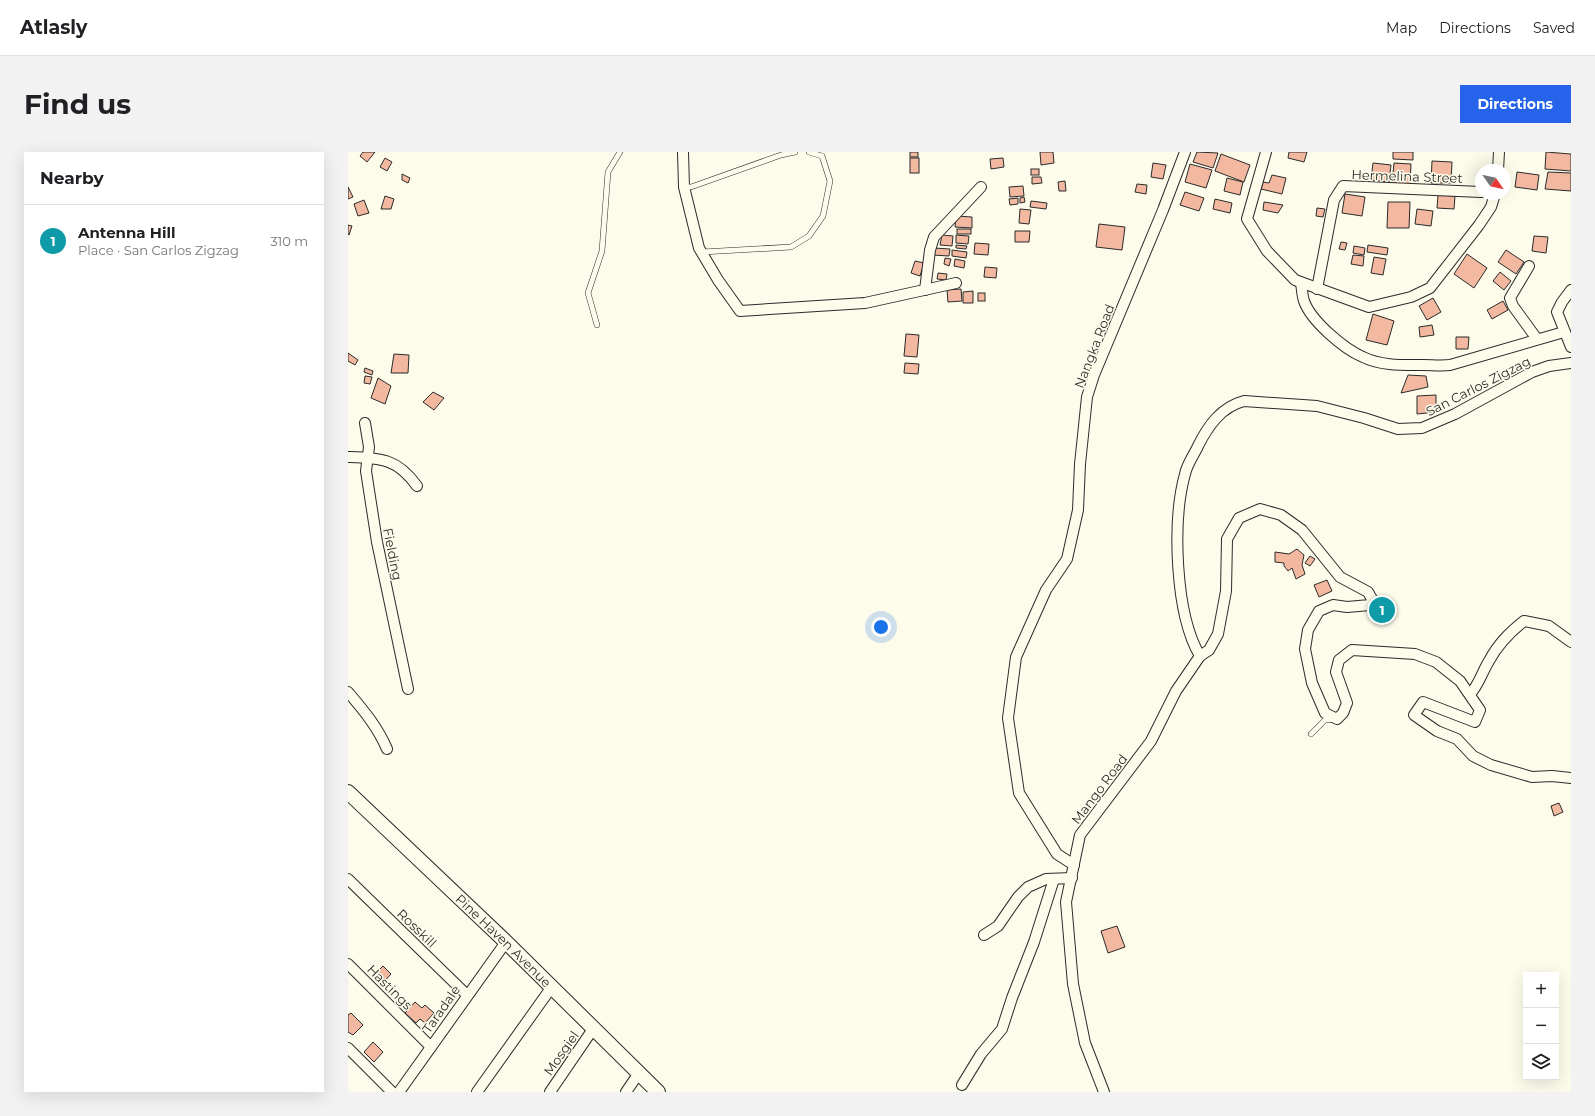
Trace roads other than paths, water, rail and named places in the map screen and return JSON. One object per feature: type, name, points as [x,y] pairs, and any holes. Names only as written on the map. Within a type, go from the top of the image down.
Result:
[{"type":"street","points":[[683,152],[684,187],[699,248],[718,280],[740,311],[864,303],[956,283]]},
{"type":"street","name":"Nangka Road","points":[[1074,865],[1057,854],[1019,793],[1008,718],[1016,657],[1046,590],[1067,559],[1078,510],[1080,464],[1087,397],[1094,375],[1163,210],[1185,152]]},
{"type":"street","points":[[1266,152],[1247,218],[1267,251],[1295,280],[1369,307],[1411,297],[1430,288],[1479,225],[1491,207],[1494,200]]},
{"type":"street","points":[[1498,164],[1499,152]]},
{"type":"street","name":"Hermelina Street","points":[[1317,289],[1334,200],[1343,186],[1475,192]]},
{"type":"street","points":[[925,290],[930,250],[934,237],[981,187]]},
{"type":"street","points":[[1529,266],[1510,298],[1513,306],[1537,339]]},
{"type":"street","points":[[1301,282],[1304,301],[1313,316],[1328,332],[1345,347],[1363,358],[1394,365],[1441,366],[1564,332]]},
{"type":"street","points":[[1571,290],[1557,312],[1571,347]]},
{"type":"street","name":"San Carlos Zigzag","points":[[1200,656],[1194,645],[1182,602],[1177,540],[1180,504],[1185,473],[1207,428],[1221,413],[1235,404],[1244,402],[1317,406],[1364,418],[1398,429],[1422,428],[1455,414],[1532,372],[1549,366],[1571,364]]},
{"type":"street","name":"Fielding","points":[[365,424],[369,447],[366,471],[377,542],[408,689]]},
{"type":"street","points":[[348,457],[382,459],[395,464],[408,473],[417,486]]},
{"type":"street","points":[[1200,656],[1209,650],[1218,634],[1226,591],[1227,539],[1239,518],[1260,509],[1281,515],[1302,530],[1340,577],[1368,592],[1372,600],[1370,605],[1347,606],[1333,604],[1319,611],[1308,630],[1305,649],[1312,683],[1326,713],[1337,719],[1343,712],[1347,703],[1336,672],[1339,660],[1352,650],[1416,654],[1436,662],[1460,681],[1480,710],[1475,722],[1423,702],[1414,715],[1437,731],[1457,740],[1473,756],[1491,765],[1532,777],[1552,776],[1571,778]]},
{"type":"street","points":[[1470,694],[1475,689],[1489,661],[1508,634],[1524,621],[1549,626],[1571,642]]},
{"type":"street","name":"Mango Road","points":[[1104,1092],[1084,1043],[1073,984],[1066,902],[1080,835],[1151,741],[1176,691],[1200,656]]},
{"type":"street","points":[[348,692],[370,718],[380,733],[386,749]]},
{"type":"street","name":"Pine Haven Avenue","points":[[350,797],[506,942],[658,1092]]},
{"type":"street","points":[[962,1085],[981,1054],[1002,1029],[1034,942],[1054,878]]},
{"type":"street","points":[[984,935],[998,926],[1018,897],[1028,887],[1046,879],[1072,878]]},
{"type":"street","name":"Rosskill","points":[[348,879],[467,995]]},
{"type":"street","name":"Taradale","points":[[399,1092],[506,942]]},
{"type":"street","name":"Hastings","points":[[348,964],[432,1047]]},
{"type":"street","points":[[477,1092],[551,988]]},
{"type":"street","name":"Mosgiel","points":[[550,1092],[593,1029]]},
{"type":"street","points":[[348,1048],[392,1092]]},
{"type":"street","points":[[626,1092],[639,1073]]},
{"type":"lane","points":[[597,325],[588,293],[602,251],[608,172],[620,152]]},
{"type":"lane","points":[[684,187],[691,187],[781,155],[795,152]]},
{"type":"lane","points":[[702,252],[790,247],[809,236],[823,216],[830,181],[822,156],[809,152]]},
{"type":"lane","points":[[1311,734],[1326,720],[1337,719]]},
{"type":"place","name":"Antenna Hill","points":[[1382,610]]}]
